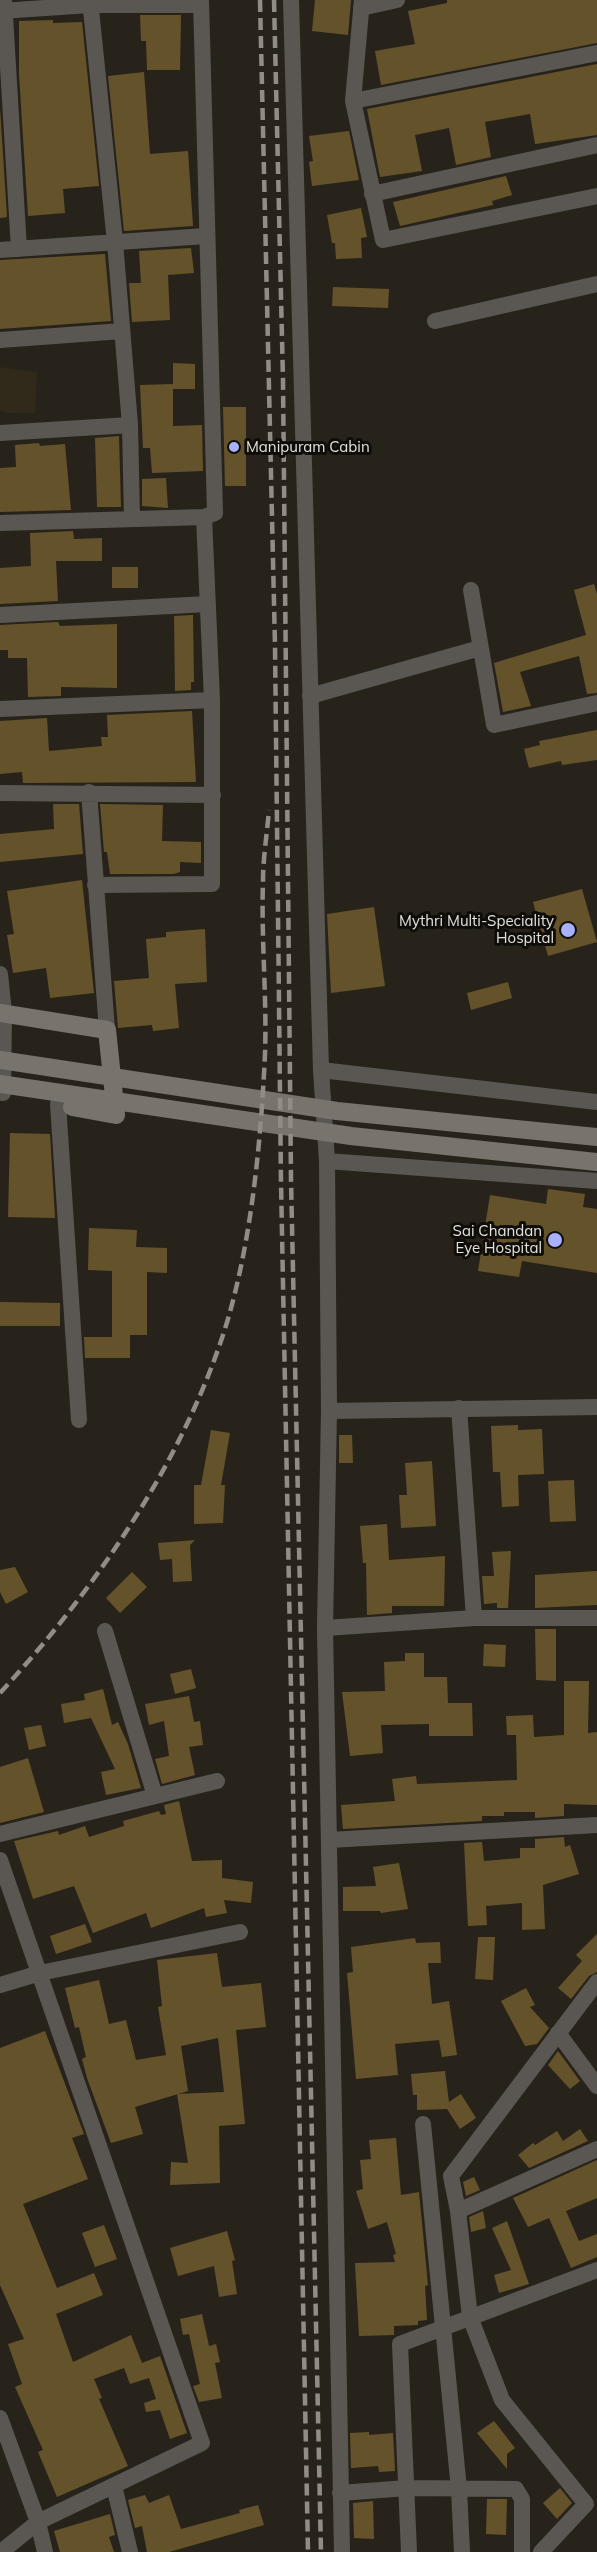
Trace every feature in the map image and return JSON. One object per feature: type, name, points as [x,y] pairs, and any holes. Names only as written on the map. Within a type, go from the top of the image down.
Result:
[{"type":"main road","points":[[1,1090],[116,1116],[107,1030],[2,1013]]},
{"type":"main road","points":[[0,1060],[337,1111],[597,1137]]},
{"type":"main road","points":[[1,1090],[351,1136],[597,1162]]},
{"type":"street","points":[[291,0],[321,1070],[327,1161],[329,1411],[325,1628],[342,2552]]},
{"type":"street","points":[[397,0],[361,4],[353,101],[383,240],[597,196]]},
{"type":"street","points":[[90,2],[116,242],[130,425],[132,519]]},
{"type":"street","points":[[0,524],[204,517],[215,513],[201,3],[90,2],[3,7],[19,249]]},
{"type":"street","points":[[353,101],[597,53]]},
{"type":"street","points":[[372,194],[597,145]]},
{"type":"street","points":[[0,250],[206,236]]},
{"type":"street","points":[[435,321],[597,284]]},
{"type":"street","points":[[0,340],[122,331]]},
{"type":"street","points":[[0,434],[130,425]]},
{"type":"street","points":[[95,885],[212,884],[212,700],[204,517]]},
{"type":"street","points":[[471,590],[494,725],[597,703]]},
{"type":"street","points":[[0,615],[208,604]]},
{"type":"street","points":[[310,696],[480,648]]},
{"type":"street","points":[[0,709],[212,700]]},
{"type":"street","points":[[0,793],[89,792],[213,795]]},
{"type":"street","points":[[89,792],[107,1030]]},
{"type":"street","points":[[0,974],[1,1090]]},
{"type":"street","points":[[321,1070],[597,1102]]},
{"type":"street","points":[[58,1104],[79,1420]]},
{"type":"street","points":[[327,1161],[597,1181]]},
{"type":"street","points":[[329,1411],[597,1407]]},
{"type":"street","points":[[459,1408],[474,1618]]},
{"type":"street","points":[[325,1628],[474,1618],[597,1618]]},
{"type":"street","points":[[105,1631],[155,1796]]},
{"type":"street","points":[[0,1834],[217,1781]]},
{"type":"street","points":[[329,1840],[597,1825]]},
{"type":"street","points":[[0,1860],[202,2444],[38,2522],[1,2552]]},
{"type":"street","points":[[0,1985],[40,1973],[240,1932]]},
{"type":"street","points":[[541,2552],[586,2504],[502,2400],[470,2317],[458,2211],[451,2176],[597,1982]]},
{"type":"street","points":[[558,2034],[597,2086]]},
{"type":"street","points":[[423,2124],[459,2489],[462,2552]]},
{"type":"street","points":[[458,2211],[597,2149]]},
{"type":"street","points":[[409,2552],[400,2344],[597,2270]]},
{"type":"street","points":[[0,2418],[38,2522],[45,2552]]},
{"type":"street","points":[[114,2486],[130,2552]]},
{"type":"street","points":[[340,2493],[407,2488],[516,2489],[522,2499],[522,2552]]},
{"type":"shaded area","points":[[0,367],[37,373],[35,413],[9,413],[0,410]]},
{"type":"building","points":[[315,0],[351,0],[348,35],[312,31]]},
{"type":"building","points":[[447,0],[597,0],[597,43],[381,85],[375,51],[415,44],[408,11],[447,3]]},
{"type":"building","points":[[140,15],[181,15],[180,70],[147,70],[146,41],[141,41]]},
{"type":"building","points":[[53,20],[53,23],[82,22],[99,186],[63,189],[65,213],[28,216],[19,74],[19,21]]},
{"type":"building","points":[[597,64],[597,135],[535,144],[530,114],[485,122],[491,157],[456,165],[449,128],[415,135],[422,171],[380,177],[367,109]]},
{"type":"building","points":[[144,72],[150,154],[188,151],[193,226],[124,231],[108,76]]},
{"type":"building","points":[[0,108],[7,217],[0,218]]},
{"type":"building","points":[[349,131],[359,180],[312,186],[309,162],[313,161],[309,136]]},
{"type":"building","points":[[506,176],[512,195],[492,201],[493,205],[400,226],[393,202]]},
{"type":"building","points":[[361,208],[367,237],[361,238],[362,258],[336,259],[335,243],[332,243],[327,215]]},
{"type":"building","points":[[191,248],[194,273],[168,275],[170,320],[132,322],[129,283],[141,283],[139,251]]},
{"type":"building","points":[[105,254],[111,321],[0,329],[0,260]]},
{"type":"building","points":[[333,287],[389,289],[388,308],[332,306]]},
{"type":"building","points":[[173,363],[195,364],[195,389],[173,389],[173,426],[202,425],[203,471],[152,473],[150,448],[143,448],[140,385],[173,384]]},
{"type":"building","name":"Manipuram Cabin","points":[[223,407],[246,407],[246,486],[225,486]]},
{"type":"building","points":[[119,436],[121,507],[97,507],[95,438]]},
{"type":"building","points":[[39,443],[40,446],[65,444],[71,510],[0,512],[0,468],[16,467],[15,445]]},
{"type":"building","points":[[166,478],[168,508],[142,506],[142,479]]},
{"type":"building","points":[[73,531],[74,539],[102,538],[102,561],[56,561],[58,601],[0,604],[0,568],[31,566],[30,533]]},
{"type":"building","points":[[112,567],[138,567],[138,588],[112,588]]},
{"type":"building","points":[[594,584],[597,594],[597,693],[587,694],[579,656],[520,672],[531,706],[503,712],[494,663],[586,635],[574,590]]},
{"type":"building","points":[[193,615],[194,682],[191,682],[191,690],[175,691],[174,616]]},
{"type":"building","points":[[58,622],[60,626],[117,624],[117,688],[61,687],[61,696],[28,697],[27,658],[8,658],[8,650],[0,650],[0,625]]},
{"type":"building","points":[[192,711],[196,782],[23,783],[22,772],[0,774],[0,721],[47,718],[49,751],[102,746],[101,737],[108,737],[107,715]]},
{"type":"building","points":[[597,730],[597,760],[562,765],[561,761],[529,768],[524,749],[540,745],[539,741]]},
{"type":"building","points":[[53,804],[79,804],[83,854],[0,862],[0,834],[54,829]]},
{"type":"building","points":[[100,804],[163,805],[162,841],[201,842],[201,863],[180,862],[180,872],[174,874],[110,874],[107,852],[104,852]]},
{"type":"building","points":[[82,880],[94,993],[50,998],[46,968],[13,973],[7,935],[14,934],[7,891]]},
{"type":"building","points":[[582,889],[597,942],[548,956],[533,902]]},
{"type":"building","points":[[374,907],[385,986],[331,993],[327,914]]},
{"type":"building","points":[[205,929],[207,982],[175,984],[179,1028],[153,1031],[152,1025],[118,1028],[114,981],[149,978],[146,939],[166,937],[166,932]]},
{"type":"building","points":[[508,982],[512,998],[471,1010],[467,993]]},
{"type":"building","points":[[10,1133],[50,1134],[55,1218],[8,1217]]},
{"type":"building","points":[[548,1189],[585,1194],[583,1207],[597,1209],[597,1273],[522,1261],[519,1277],[478,1271],[490,1195],[546,1204]]},
{"type":"building","points":[[89,1228],[137,1230],[136,1247],[167,1248],[167,1273],[147,1272],[147,1335],[130,1335],[130,1358],[85,1358],[84,1337],[112,1337],[112,1271],[88,1270]]},
{"type":"building","points":[[0,1302],[60,1303],[60,1326],[0,1326]]},
{"type":"building","points":[[518,1425],[518,1430],[542,1429],[544,1474],[518,1475],[519,1506],[502,1507],[500,1472],[493,1472],[491,1426]]},
{"type":"building","points":[[211,1430],[230,1433],[221,1485],[225,1485],[223,1523],[194,1524],[194,1485],[201,1485]]},
{"type":"building","points":[[339,1435],[352,1435],[353,1463],[339,1463]]},
{"type":"building","points":[[432,1461],[436,1526],[401,1528],[399,1495],[407,1495],[405,1463]]},
{"type":"building","points":[[574,1480],[576,1521],[550,1522],[548,1481]]},
{"type":"building","points":[[387,1524],[389,1560],[445,1556],[444,1606],[392,1606],[392,1613],[367,1615],[366,1563],[363,1563],[360,1526]]},
{"type":"building","points":[[195,1540],[190,1545],[192,1581],[173,1582],[172,1559],[160,1560],[158,1543]]},
{"type":"building","points":[[511,1551],[508,1608],[497,1608],[497,1603],[484,1604],[482,1576],[494,1576],[492,1552]]},
{"type":"building","points":[[15,1567],[28,1592],[6,1604],[0,1592],[0,1570]]},
{"type":"building","points":[[597,1571],[597,1605],[535,1608],[535,1575]]},
{"type":"building","points":[[132,1572],[147,1587],[120,1613],[106,1598]]},
{"type":"building","points":[[535,1629],[556,1629],[556,1681],[536,1680]]},
{"type":"building","points":[[484,1644],[506,1645],[505,1667],[483,1666]]},
{"type":"building","points":[[405,1653],[424,1653],[424,1677],[447,1677],[448,1703],[472,1703],[473,1736],[429,1736],[429,1724],[381,1725],[383,1753],[350,1756],[342,1692],[385,1691],[384,1662],[405,1661]]},
{"type":"building","points":[[191,1669],[196,1688],[175,1694],[170,1674]]},
{"type":"building","points":[[564,1681],[589,1681],[588,1733],[597,1732],[597,1805],[564,1804],[564,1816],[535,1818],[535,1812],[504,1812],[504,1816],[482,1816],[482,1821],[343,1829],[341,1805],[395,1801],[392,1779],[416,1776],[417,1784],[517,1780],[516,1735],[507,1735],[506,1716],[533,1715],[534,1737],[564,1735]]},
{"type":"building","points":[[103,1689],[112,1725],[118,1722],[128,1744],[141,1788],[106,1795],[101,1772],[115,1769],[91,1718],[64,1723],[61,1704],[85,1700],[84,1694]]},
{"type":"building","points":[[189,1696],[194,1722],[200,1721],[203,1745],[189,1747],[195,1775],[162,1784],[155,1759],[169,1756],[164,1721],[149,1725],[145,1704]]},
{"type":"building","points":[[41,1725],[46,1746],[29,1750],[24,1728]]},
{"type":"building","points":[[28,1758],[44,1812],[0,1823],[0,1767]]},
{"type":"building","points":[[179,1801],[192,1861],[222,1860],[222,1878],[253,1882],[251,1903],[224,1900],[227,1913],[206,1917],[204,1908],[151,1928],[146,1913],[93,1933],[74,1886],[33,1899],[14,1841],[58,1831],[59,1835],[85,1826],[89,1837],[124,1826],[123,1821],[159,1811],[161,1815],[166,1814],[164,1805]]},
{"type":"building","points":[[564,1837],[565,1847],[570,1845],[579,1874],[543,1885],[545,1929],[522,1930],[522,1903],[486,1906],[487,1925],[468,1926],[464,1843],[482,1842],[484,1861],[520,1858],[520,1848],[535,1848],[535,1839]]},
{"type":"building","points":[[399,1863],[408,1909],[381,1913],[380,1911],[343,1911],[343,1887],[376,1886],[373,1867]]},
{"type":"building","points":[[85,1924],[92,1942],[56,1954],[50,1936]]},
{"type":"building","points":[[597,1934],[597,1972],[589,1976],[571,1999],[558,1988],[582,1961],[576,1955]]},
{"type":"building","points":[[478,1937],[495,1937],[493,1980],[475,1979]]},
{"type":"building","points":[[415,1938],[416,1943],[440,1942],[441,1963],[428,1963],[432,2004],[449,2001],[457,2055],[442,2057],[439,2040],[395,2044],[398,2075],[356,2079],[347,1973],[353,1972],[351,1947]]},
{"type":"building","points":[[217,1953],[222,1987],[261,1983],[266,2027],[236,2030],[245,2124],[219,2126],[220,2183],[170,2185],[171,2162],[188,2163],[177,2094],[135,2107],[143,2134],[111,2143],[87,2078],[82,2059],[86,2057],[79,2027],[75,2028],[65,1988],[99,1980],[109,2024],[126,2020],[136,2060],[166,2055],[158,2007],[162,2006],[157,1960]],"holes":[[[218,2038],[224,2092],[178,2094],[188,2091],[181,2046]]]},
{"type":"building","points":[[526,1988],[535,2005],[530,2007],[549,2028],[537,2044],[525,2046],[501,2001]]},
{"type":"building","points":[[45,2031],[84,2134],[72,2138],[88,2179],[23,2204],[57,2288],[94,2273],[103,2295],[56,2314],[73,2362],[131,2335],[142,2363],[160,2356],[187,2433],[170,2439],[160,2410],[146,2412],[144,2403],[156,2399],[149,2378],[130,2384],[124,2368],[94,2379],[102,2398],[99,2399],[128,2466],[57,2497],[38,2452],[43,2450],[15,2387],[22,2384],[8,2344],[24,2339],[0,2285],[0,2048]]},
{"type":"building","points":[[558,2051],[580,2081],[570,2089],[548,2065]]},
{"type":"building","points":[[445,2071],[449,2102],[461,2094],[476,2118],[460,2129],[447,2109],[417,2110],[417,2095],[413,2095],[411,2074]]},
{"type":"building","points":[[580,2129],[588,2141],[529,2168],[518,2155],[533,2143],[535,2145],[557,2131],[563,2141]]},
{"type":"building","points":[[396,2138],[401,2195],[419,2192],[428,2285],[425,2286],[427,2320],[418,2321],[418,2325],[394,2326],[394,2335],[359,2336],[355,2263],[395,2262],[393,2255],[396,2254],[387,2222],[368,2229],[356,2191],[363,2189],[360,2160],[371,2159],[369,2140]]},
{"type":"building","points":[[597,2160],[597,2198],[566,2211],[579,2241],[597,2234],[597,2257],[571,2268],[549,2218],[528,2227],[513,2198]]},
{"type":"building","points":[[474,2177],[480,2190],[466,2196],[463,2182]]},
{"type":"building","points":[[483,2211],[486,2228],[471,2232],[469,2217]]},
{"type":"building","points":[[507,2221],[529,2284],[499,2293],[494,2275],[511,2270],[492,2228]]},
{"type":"building","points":[[104,2225],[117,2259],[95,2267],[82,2233]]},
{"type":"building","points":[[227,2231],[235,2260],[232,2261],[237,2294],[219,2297],[214,2266],[178,2276],[170,2248]]},
{"type":"building","points":[[202,2314],[209,2346],[216,2344],[220,2362],[215,2363],[222,2398],[199,2402],[193,2386],[200,2384],[189,2334],[183,2335],[180,2319]]},
{"type":"building","points":[[494,2421],[515,2448],[507,2454],[507,2469],[477,2433]]},
{"type":"building","points":[[369,2432],[369,2435],[393,2433],[395,2471],[379,2472],[378,2466],[351,2468],[350,2433]]},
{"type":"building","points":[[560,2488],[572,2503],[557,2519],[543,2503]]},
{"type":"building","points":[[145,2495],[149,2503],[169,2495],[181,2529],[240,2513],[239,2510],[258,2505],[264,2525],[169,2552],[147,2552],[142,2526],[135,2528],[128,2500]]},
{"type":"building","points":[[487,2499],[507,2499],[506,2535],[486,2534]]},
{"type":"building","points":[[373,2501],[374,2539],[354,2538],[353,2503]]},
{"type":"building","points":[[110,2514],[115,2535],[109,2537],[114,2552],[60,2552],[54,2531]]},
{"type":"railway","points":[[260,0],[275,646],[281,1182],[308,2552]]},
{"type":"railway","points":[[274,0],[283,380],[291,1179],[321,2552]]},
{"type":"railway","points":[[0,1693],[70,1610],[104,1565],[135,1518],[189,1421],[228,1319],[249,1221],[261,1120],[265,1054],[263,872],[269,810]]},
{"type":"place","name":"Manipuram Cabin","points":[[234,447]]},
{"type":"place","name":"Mythri Multi-Speciality Hospital","points":[[568,930]]},
{"type":"place","name":"Sai Chandan Eye Hospital","points":[[555,1240]]}]
